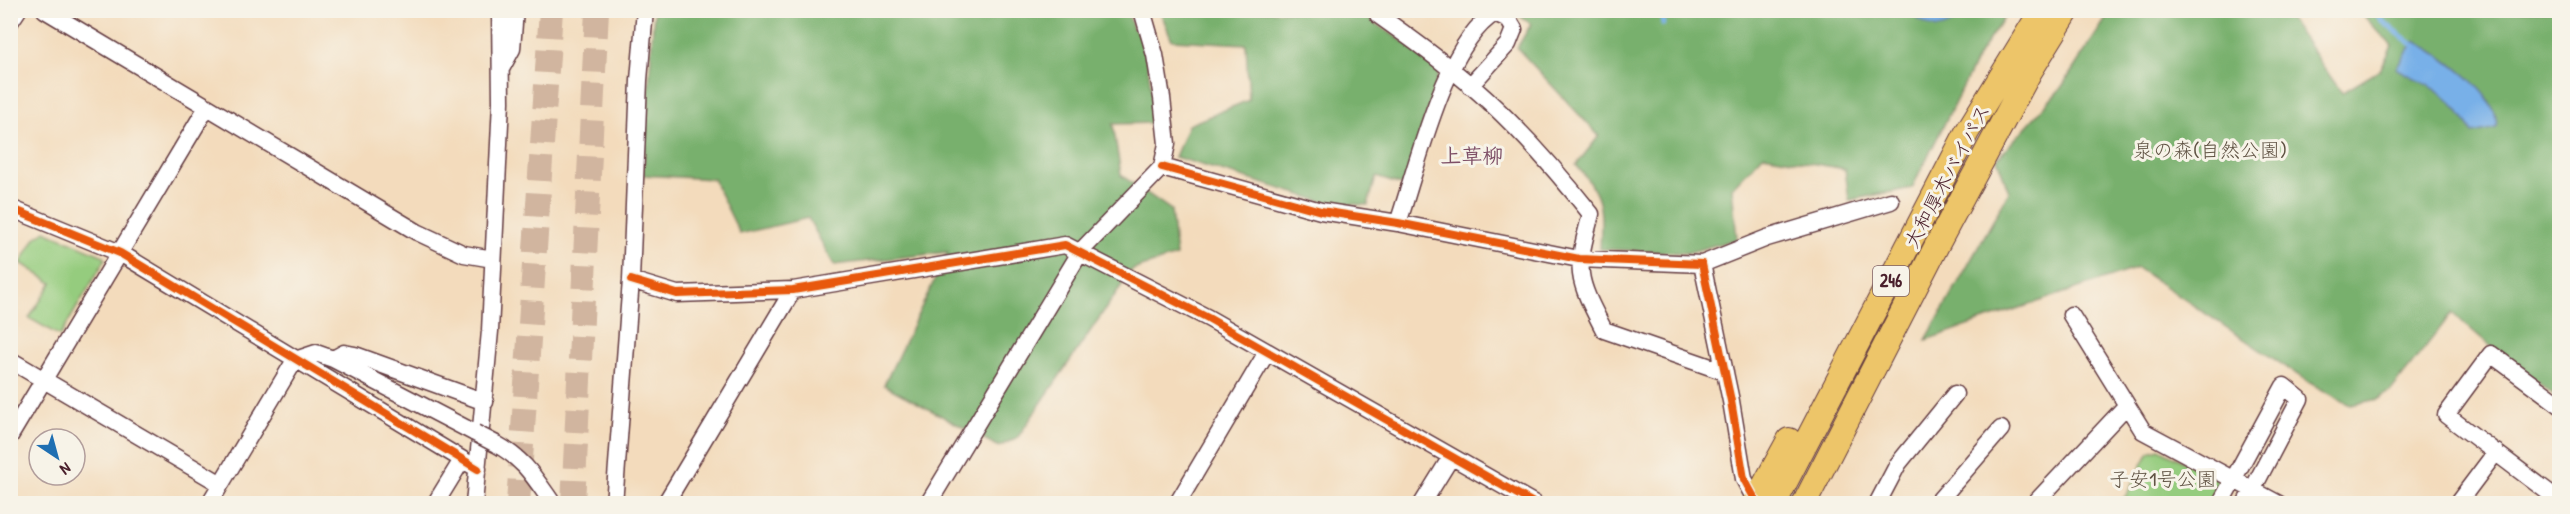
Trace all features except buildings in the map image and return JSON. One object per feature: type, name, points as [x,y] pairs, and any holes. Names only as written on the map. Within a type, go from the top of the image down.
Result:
[{"type":"highway","name":"大和厚木バイパス","points":[[1804,504],[1938,243],[2020,67],[2043,10]]},
{"type":"highway","name":"大和厚木バイパス","points":[[1761,503],[1873,284],[1955,159],[1967,132],[2068,10]]},
{"type":"highway","name":"246","points":[[1820,504],[1896,352],[1938,243]]},
{"type":"street","points":[[10,22],[18,10]]},
{"type":"street","points":[[45,10],[417,232],[464,254],[493,259]]},
{"type":"street","points":[[474,504],[485,402],[493,259],[501,69],[500,10]]},
{"type":"street","points":[[501,69],[513,49],[515,10]]},
{"type":"street","points":[[637,10],[643,34]]},
{"type":"street","points":[[614,504],[631,280],[645,10]]},
{"type":"street","points":[[928,504],[1081,251],[1162,167],[1167,144],[1162,98],[1155,55],[1142,10]]},
{"type":"street","points":[[1398,223],[1450,68],[1481,22],[1495,14],[1508,19],[1514,29],[1508,44],[1470,86]]},
{"type":"street","points":[[1378,15],[1450,68],[1470,86],[1556,170],[1591,214],[1579,259],[1582,288],[1604,330],[1725,372]]},
{"type":"street","points":[[10,436],[207,107]]},
{"type":"street","points":[[1162,167],[1321,212],[1398,223],[1579,259],[1702,264],[1767,238],[1891,201]]},
{"type":"street","points":[[10,208],[120,253],[478,469]]},
{"type":"street","points":[[631,280],[677,294],[793,290],[1065,245],[1081,251],[1267,352],[1535,504]]},
{"type":"street","points":[[1702,264],[1725,372],[1744,479],[1761,503]]},
{"type":"street","points":[[666,504],[793,290]]},
{"type":"street","points":[[2071,315],[2149,437],[2233,480],[2249,497],[2279,504]]},
{"type":"street","points":[[1177,504],[1267,352]]},
{"type":"street","points":[[209,504],[295,360],[316,353],[333,359],[517,455],[535,475],[553,504]]},
{"type":"street","points":[[333,359],[344,354],[355,355],[485,402]]},
{"type":"street","points":[[2559,405],[2491,354],[2446,415],[2559,501]]},
{"type":"street","points":[[10,360],[221,484]]},
{"type":"street","points":[[2220,504],[2284,386],[2300,399],[2249,497]]},
{"type":"street","points":[[1877,504],[1898,464],[1955,394]]},
{"type":"street","points":[[2034,504],[2127,405]]},
{"type":"street","points":[[1936,504],[2001,429]]},
{"type":"street","points":[[2457,504],[2496,452]]},
{"type":"street","points":[[1422,504],[1451,456]]},
{"type":"street","points":[[435,504],[462,460]]},
{"type":"green space","points":[[1896,10],[1904,14],[1914,10],[2009,11],[1981,51],[1912,188],[1849,200],[1845,169],[1763,155],[1732,188],[1737,239],[1687,253],[1600,249],[1599,204],[1592,186],[1576,165],[1599,136],[1517,48],[1531,24],[1512,11]]},
{"type":"green space","points":[[654,11],[1127,11],[1133,28],[1144,39],[1156,123],[1113,124],[1121,175],[1171,210],[1176,256],[1132,270],[1018,437],[999,447],[884,385],[948,252],[834,265],[808,218],[740,234],[713,179],[643,175]]},
{"type":"green space","points":[[1160,11],[1374,11],[1370,20],[1441,66],[1405,186],[1376,177],[1368,205],[1328,203],[1175,157],[1188,125],[1249,100],[1246,44],[1172,40]]},
{"type":"green space","name":"泉の森(自然公園)","points":[[2111,11],[2279,11],[2288,17],[2342,93],[2380,70],[2392,46],[2359,11],[2559,11],[2559,398],[2501,355],[2452,313],[2390,392],[2378,399],[2350,405],[2310,383],[2137,268],[1926,340],[2009,192],[1997,159],[2061,88]],"holes":[[[2397,68],[2489,101],[2463,116],[2440,91]]]},
{"type":"green space","points":[[45,231],[104,256],[105,260],[60,336],[29,318],[52,283],[21,263],[35,238]]},
{"type":"green space","name":"子安1号公園","points":[[2159,449],[2219,480],[2222,489],[2214,503],[2119,504],[2127,494],[2149,452]]},
{"type":"water","points":[[1918,11],[1949,11],[1953,15],[1953,22],[1939,28],[1932,26],[1918,19]]},
{"type":"water","points":[[2415,41],[2439,55],[2480,89],[2495,115],[2496,128],[2473,133],[2457,110],[2441,94],[2396,68]]},
{"type":"waterway","points":[[1661,10],[1663,24]]},
{"type":"waterway","points":[[1911,10],[1924,14]]},
{"type":"waterway","points":[[1948,16],[1960,10]]},
{"type":"waterway","points":[[2374,10],[2382,21],[2412,44]]},
{"type":"tunnel","points":[[518,504],[551,10]]},
{"type":"tunnel","points":[[573,504],[597,10]]},
{"type":"cycle path","points":[[1162,167],[1321,211],[1398,223],[1579,259],[1702,264],[1731,401],[1744,479],[1756,501]]},
{"type":"cycle path","points":[[10,208],[120,253],[478,469]]},
{"type":"cycle path","points":[[631,280],[677,294],[793,290],[1065,245],[1208,318],[1535,504]]},
{"type":"district","name":"上草柳","points":[[1472,156]]}]
